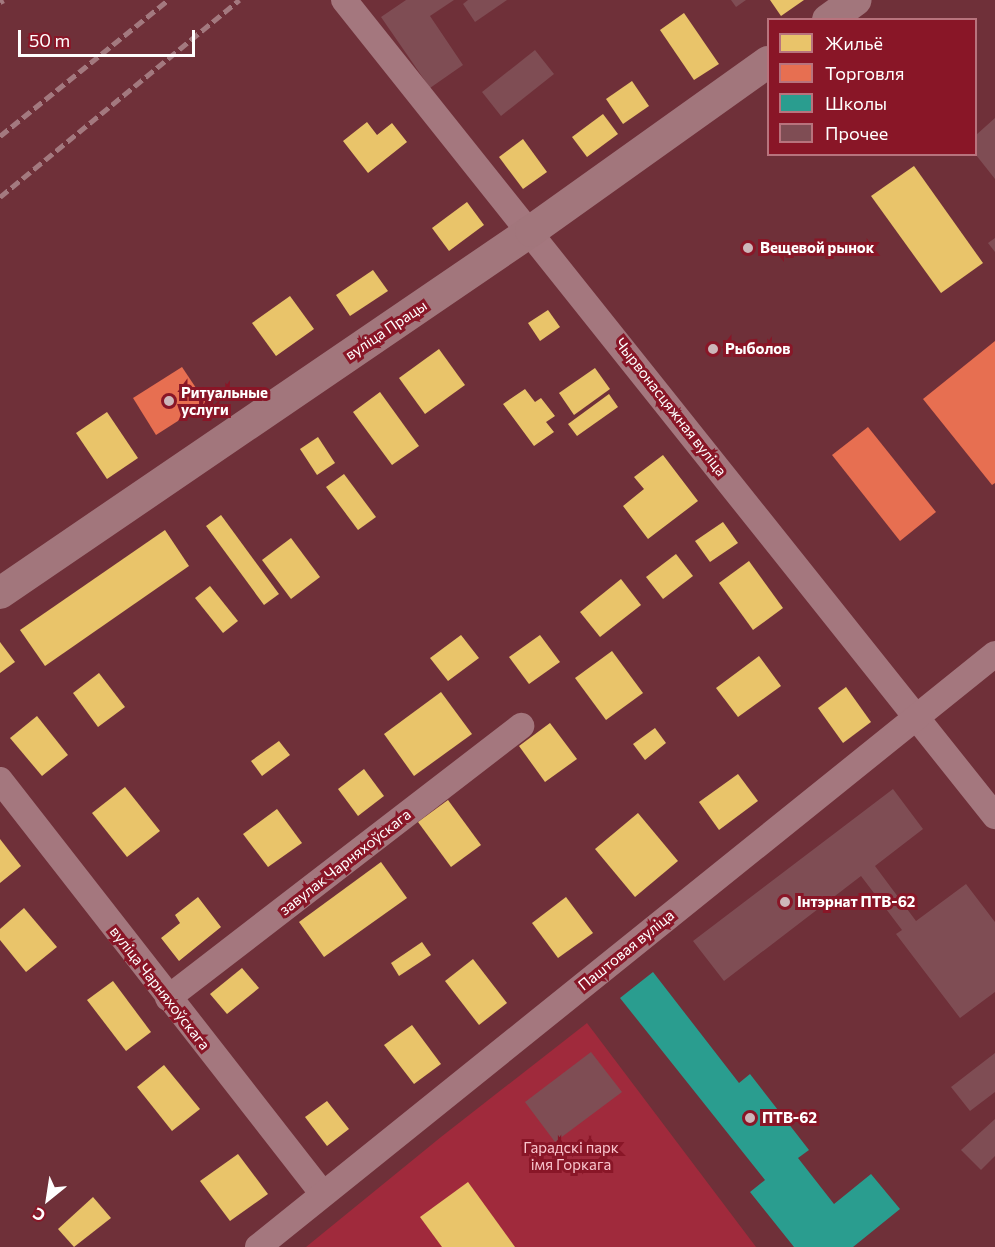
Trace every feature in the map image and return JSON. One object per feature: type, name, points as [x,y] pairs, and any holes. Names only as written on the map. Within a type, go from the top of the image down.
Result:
[{"type":"main road","points":[[831,18],[855,0]]},
{"type":"main road","name":"вуліца Працы","points":[[0,593],[531,231],[767,63]]},
{"type":"street","name":"Чырвонасцяжная вуліца","points":[[344,0],[531,231],[995,816]]},
{"type":"street","name":"Паштовая вуліца","points":[[258,1247],[915,715],[995,654]]},
{"type":"street","name":"завулак Чарняхоўскага","points":[[168,998],[521,726]]},
{"type":"street","name":"вуліца Чарняхоўскага","points":[[0,780],[168,998],[324,1194]]},
{"type":"green space","name":"Гарадскі парк імя Горкага","points":[[587,1023],[756,1247],[306,1247],[441,1137]]},
{"type":"building: Жильё","points":[[770,0],[804,0],[781,16]]},
{"type":"building: Жильё","points":[[684,13],[719,64],[694,80],[660,30]]},
{"type":"building: Жильё","points":[[632,81],[649,106],[623,124],[606,99]]},
{"type":"building: Жильё","points":[[603,114],[618,134],[587,157],[572,137]]},
{"type":"building: Жильё","points":[[367,122],[377,135],[392,123],[407,142],[368,173],[343,141]]},
{"type":"building: Жильё","points":[[523,139],[547,172],[523,189],[499,157]]},
{"type":"building: Жильё","points":[[914,166],[983,263],[941,293],[871,196]]},
{"type":"building: Жильё","points":[[467,202],[484,225],[449,251],[432,228]]},
{"type":"building: Жильё","points":[[373,270],[388,291],[350,316],[336,295]]},
{"type":"building: Жильё","points":[[290,296],[314,329],[276,356],[252,323]]},
{"type":"building: Жильё","points":[[548,310],[560,327],[540,341],[528,323]]},
{"type":"building: Жильё","points":[[439,349],[465,385],[425,414],[399,378]]},
{"type":"building: Жильё","points":[[595,368],[610,389],[574,415],[559,393]]},
{"type":"building: Жильё","points":[[525,389],[535,402],[541,398],[555,416],[546,422],[554,432],[534,446],[503,404]]},
{"type":"building: Жильё","points":[[380,392],[419,446],[392,465],[353,412]]},
{"type":"building: Жильё","points":[[609,394],[618,407],[577,436],[568,424]]},
{"type":"building: Жильё","points":[[107,412],[138,458],[107,479],[76,433]]},
{"type":"building: Жильё","points":[[318,437],[335,463],[317,475],[300,449]]},
{"type":"building: Жильё","points":[[663,455],[698,501],[648,539],[623,506],[644,489],[634,477]]},
{"type":"building: Жильё","points":[[344,474],[376,517],[358,530],[326,487]]},
{"type":"building: Жильё","points":[[221,515],[279,594],[264,605],[206,526]]},
{"type":"building: Жильё","points":[[723,522],[738,543],[710,562],[695,541]]},
{"type":"building: Жильё","points":[[165,530],[189,566],[45,666],[20,630]]},
{"type":"building: Жильё","points":[[291,538],[320,577],[291,599],[262,560]]},
{"type":"building: Жильё","points":[[676,554],[693,576],[663,599],[646,577]]},
{"type":"building: Жильё","points":[[749,561],[783,608],[753,630],[719,583]]},
{"type":"building: Жильё","points":[[621,579],[641,605],[600,637],[580,612]]},
{"type":"building: Жильё","points":[[210,586],[238,621],[223,633],[195,598]]},
{"type":"building: Жильё","points":[[461,635],[479,658],[448,681],[430,658]]},
{"type":"building: Жильё","points":[[540,635],[560,662],[529,684],[509,657]]},
{"type":"building: Жильё","points":[[0,642],[15,662],[0,673]]},
{"type":"building: Жильё","points":[[612,651],[643,693],[606,720],[575,678]]},
{"type":"building: Жильё","points":[[759,656],[781,686],[738,717],[716,688]]},
{"type":"building: Жильё","points":[[99,673],[125,707],[98,727],[73,693]]},
{"type":"building: Жильё","points":[[846,687],[871,722],[843,743],[818,708]]},
{"type":"building: Жильё","points":[[441,692],[472,734],[414,776],[384,734]]},
{"type":"building: Жильё","points":[[37,716],[68,755],[42,776],[10,738]]},
{"type":"building: Жильё","points":[[550,723],[577,759],[545,782],[519,746]]},
{"type":"building: Жильё","points":[[655,728],[666,743],[645,760],[633,744]]},
{"type":"building: Жильё","points":[[279,741],[290,755],[262,776],[251,761]]},
{"type":"building: Жильё","points":[[364,769],[384,796],[358,816],[338,789]]},
{"type":"building: Жильё","points":[[738,774],[758,801],[719,830],[699,802]]},
{"type":"building: Жильё","points":[[125,787],[160,831],[127,857],[92,813]]},
{"type":"building: Жильё","points":[[448,800],[481,845],[451,867],[418,822]]},
{"type":"building: Жильё","points":[[277,809],[302,843],[268,867],[243,834]]},
{"type":"building: Жильё","points":[[638,813],[678,861],[635,897],[595,849]]},
{"type":"building: Жильё","points":[[0,839],[21,866],[0,883]]},
{"type":"building: Жильё","points":[[381,862],[407,898],[324,957],[299,922]]},
{"type":"building: Жильё","points":[[198,897],[221,927],[179,961],[161,938],[180,923],[175,915]]},
{"type":"building: Жильё","points":[[566,897],[593,933],[558,958],[532,923]]},
{"type":"building: Жильё","points":[[24,908],[57,947],[26,972],[0,940],[0,929]]},
{"type":"building: Жильё","points":[[422,942],[431,955],[399,976],[391,963]]},
{"type":"building: Жильё","points":[[473,959],[507,1003],[479,1025],[445,981]]},
{"type":"building: Жильё","points":[[242,968],[259,988],[227,1014],[210,994]]},
{"type":"building: Жильё","points":[[113,981],[151,1032],[126,1051],[87,1000]]},
{"type":"building: Жильё","points":[[412,1025],[441,1064],[414,1084],[384,1045]]},
{"type":"building: Жильё","points":[[164,1065],[200,1109],[172,1131],[137,1087]]},
{"type":"building: Жильё","points":[[327,1101],[349,1129],[327,1146],[305,1117]]},
{"type":"building: Жильё","points":[[238,1154],[268,1194],[230,1221],[200,1181]]},
{"type":"building: Жильё","points":[[468,1182],[515,1247],[442,1247],[420,1217]]},
{"type":"building: Жильё","points":[[93,1197],[111,1218],[74,1247],[58,1229]]},
{"type":"building: Торговля","points":[[995,341],[995,483],[992,485],[923,399]]},
{"type":"building: Торговля","name":"Ритуальные услуги","points":[[182,367],[206,403],[156,435],[133,398]]},
{"type":"building: Торговля","points":[[868,427],[936,512],[900,541],[832,455]]},
{"type":"building: Школы","name":"ПТВ-62","points":[[653,972],[739,1083],[750,1074],[809,1150],[798,1158],[834,1204],[871,1174],[900,1209],[853,1247],[794,1247],[750,1192],[765,1180],[620,998]]},
{"type":"building: Прочее","points":[[406,0],[454,0],[430,16],[463,65],[430,88],[381,17]]},
{"type":"building: Прочее","points":[[468,0],[507,0],[475,22],[463,4]]},
{"type":"building: Прочее","points":[[731,0],[746,0],[736,7]]},
{"type":"building: Прочее","points":[[535,50],[554,74],[501,116],[482,92]]},
{"type":"building: Прочее","points":[[995,118],[995,179],[977,156],[977,134]]},
{"type":"building: Прочее","points":[[995,238],[995,252],[988,243]]},
{"type":"building: Прочее","name":"Інтэрнат ПТВ-62","points":[[893,789],[923,829],[875,866],[916,921],[966,884],[995,922],[995,992],[960,1018],[896,934],[902,930],[861,876],[724,981],[693,941]]},
{"type":"building: Прочее","points":[[591,1052],[622,1092],[555,1142],[525,1102]]},
{"type":"building: Прочее","points":[[995,1053],[995,1092],[970,1111],[951,1087]]},
{"type":"building: Прочее","points":[[995,1119],[995,1156],[981,1170],[961,1150]]},
{"type":"railway","points":[[0,2],[4,0]]},
{"type":"railway","points":[[0,136],[168,0]]},
{"type":"railway","points":[[0,197],[239,0]]},
{"type":"place","name":"Вещевой рынок","points":[[748,248]]},
{"type":"place","name":"Рыболов","points":[[713,349]]},
{"type":"place","name":"Ритуальные услуги","points":[[169,401]]},
{"type":"place","name":"Інтэрнат ПТВ-62","points":[[785,902]]},
{"type":"place","name":"ПТВ-62","points":[[750,1118]]}]
